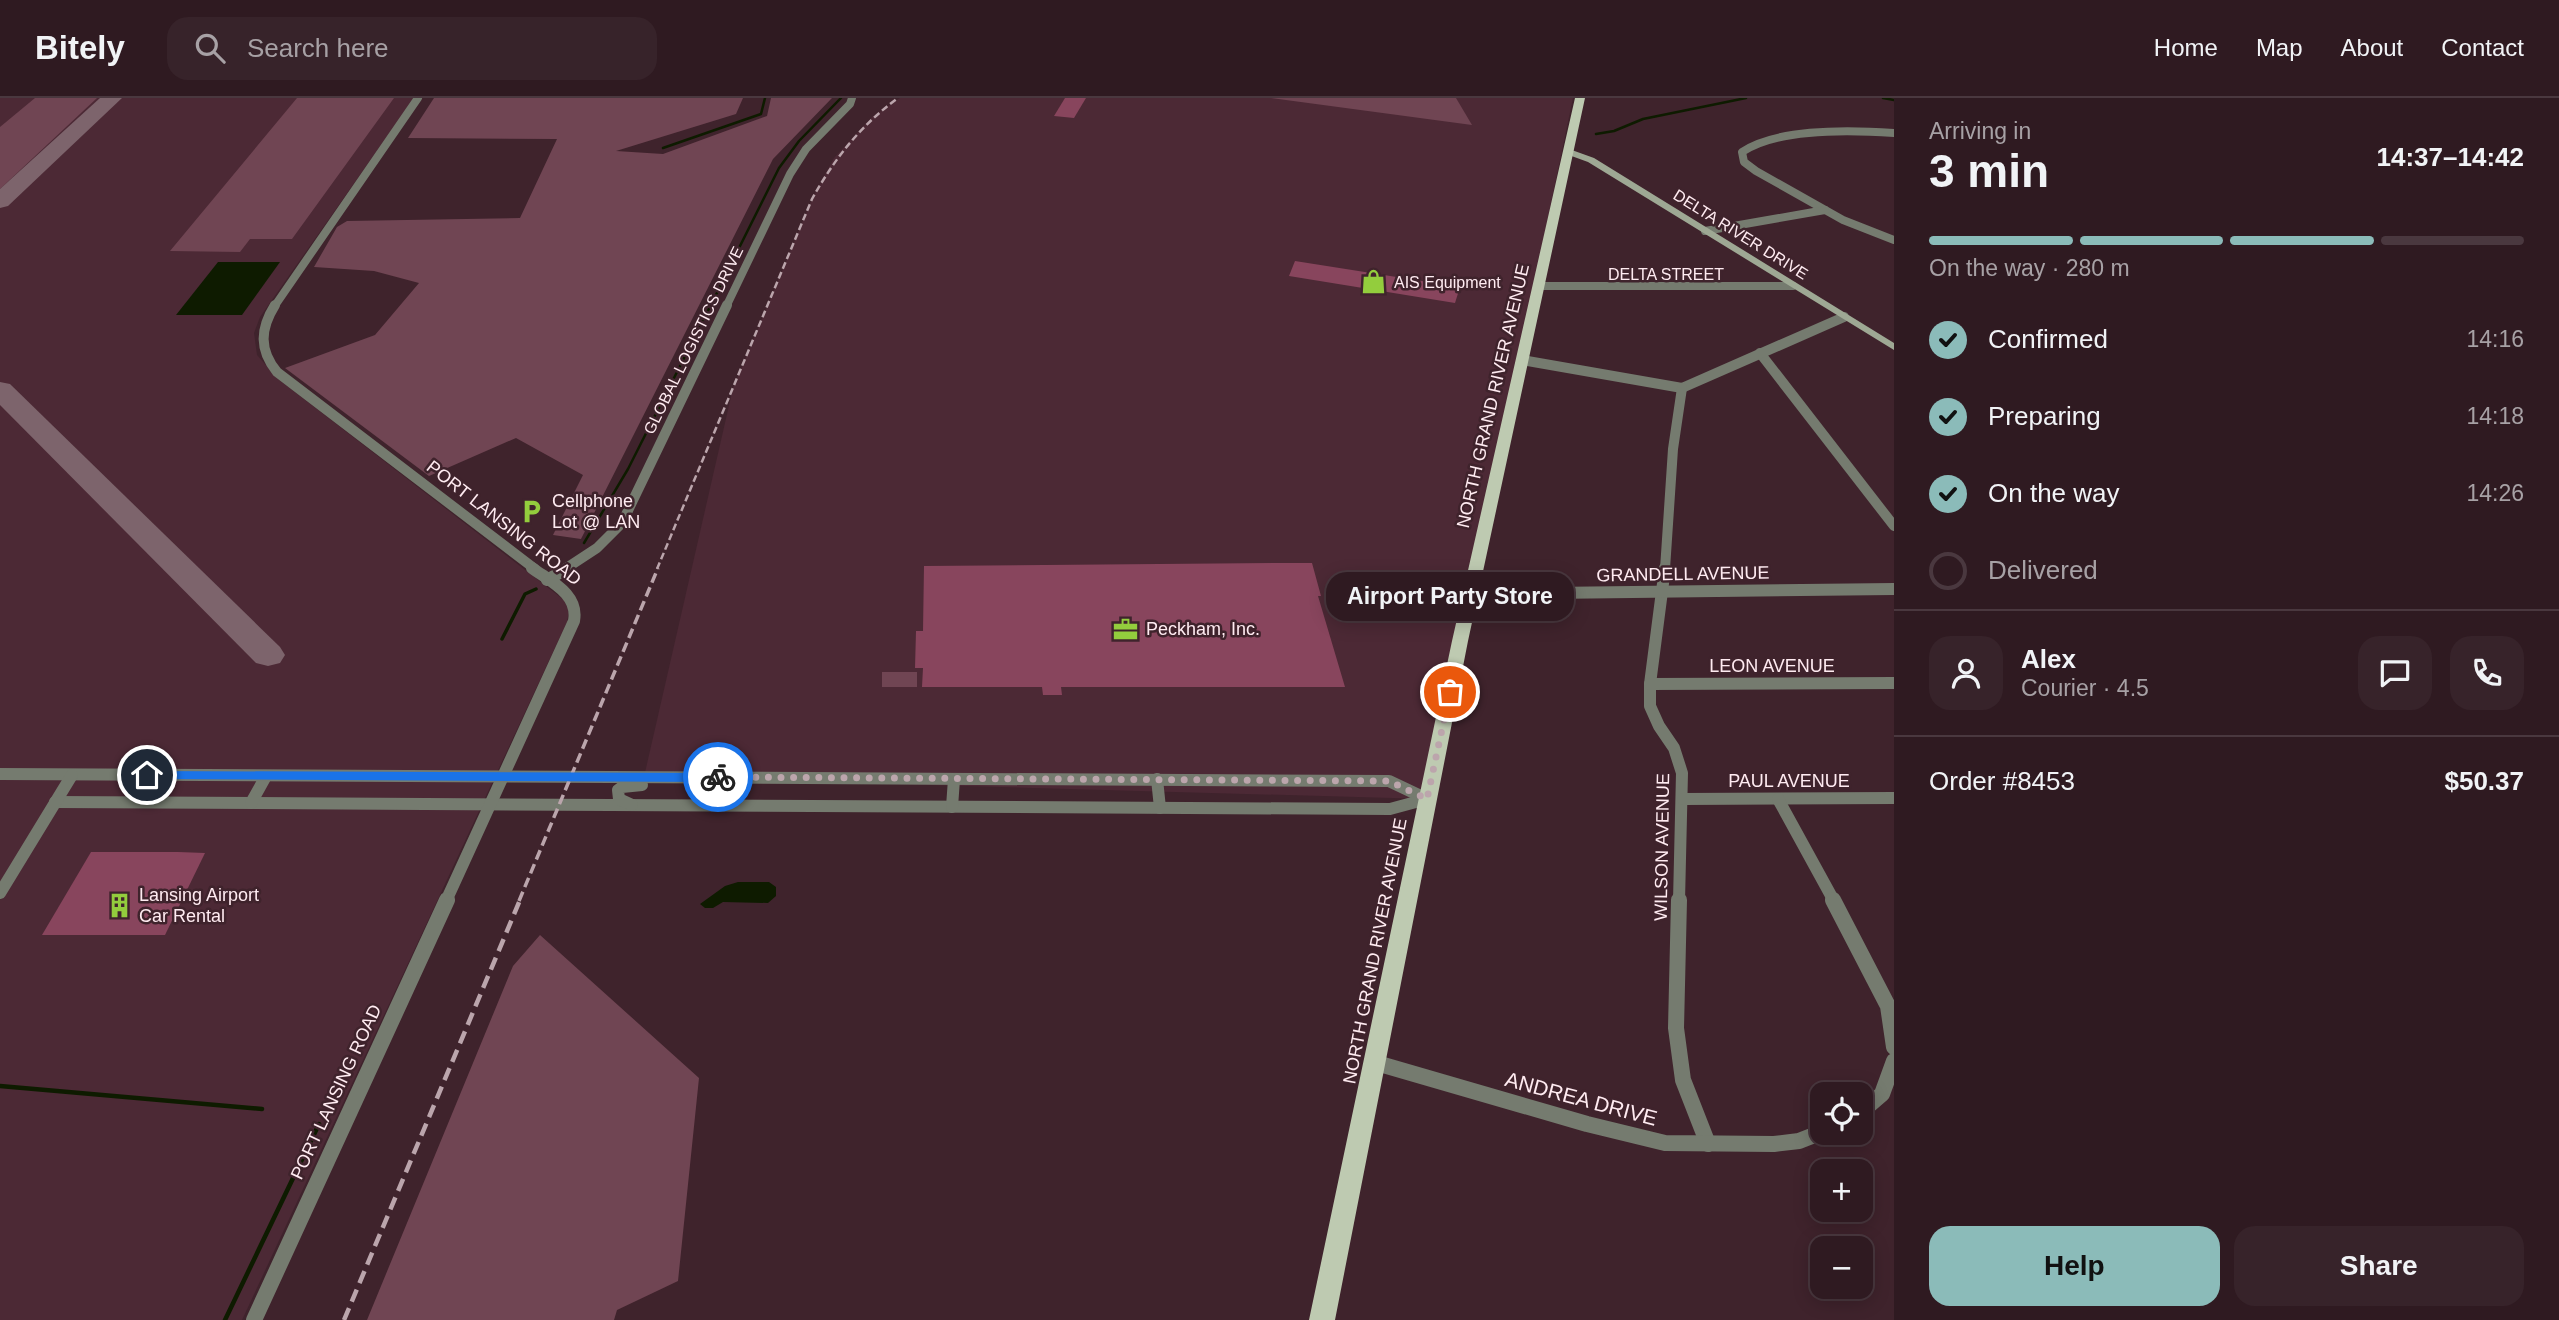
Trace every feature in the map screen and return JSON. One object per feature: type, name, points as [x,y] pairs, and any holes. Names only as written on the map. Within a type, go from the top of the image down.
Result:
[{"type":"main road","name":"NORTH GRAND RIVER AVENUE","points":[[1322,1320],[1427,799],[1580,98]]},
{"type":"street","name":"PORT LANSING ROAD","points":[[254,1320],[573,626],[577,612],[575,604],[567,594],[277,372],[262,351],[261,338],[273,308],[418,98]]},
{"type":"street","name":"GLOBAL LOGISTICS DRIVE","points":[[547,580],[593,551],[610,538],[622,523],[790,174],[806,149],[850,104],[852,98]]},
{"type":"street","points":[[1894,133],[1860,131],[1780,139],[1755,143],[1741,152],[1748,166],[1825,210],[1861,228],[1894,240]]},
{"type":"street","name":"DELTA RIVER DRIVE","points":[[1569,152],[1591,160],[1894,347]]},
{"type":"street","points":[[1705,231],[1825,210]]},
{"type":"street","name":"DELTA STREET","points":[[1539,286],[1793,286]]},
{"type":"street","points":[[1522,360],[1682,388],[1844,317]]},
{"type":"street","points":[[1760,353],[1894,526]]},
{"type":"street","name":"WILSON AVENUE","points":[[1682,388],[1673,449],[1663,591],[1650,684],[1650,706],[1679,760],[1683,799],[1675,1028],[1683,1080],[1708,1144]]},
{"type":"street","name":"GRANDELL AVENUE","points":[[1474,578],[1538,593],[1894,589]]},
{"type":"street","name":"LEON AVENUE","points":[[1650,684],[1894,683]]},
{"type":"street","points":[[0,774],[1389,781],[1427,799]]},
{"type":"street","points":[[0,893],[72,775]]},
{"type":"street","points":[[251,803],[266,776]]},
{"type":"street","points":[[633,805],[619,800],[617,795],[622,787],[732,785],[763,777]]},
{"type":"street","points":[[952,807],[954,779]]},
{"type":"street","points":[[1157,779],[1160,808]]},
{"type":"street","name":"PAUL AVENUE","points":[[1683,799],[1894,798]]},
{"type":"street","points":[[55,802],[1390,809],[1427,799]]},
{"type":"street","points":[[1778,799],[1875,977],[1888,1006],[1894,1047]]},
{"type":"street","points":[[1888,1097],[1894,1061]]},
{"type":"street","name":"ANDREA DRIVE","points":[[1373,1062],[1631,1136],[1665,1143],[1774,1144],[1810,1137]]},
{"type":"shaded area","points":[[0,98],[414,98],[260,317],[254,333],[257,355],[278,379],[564,600],[569,611],[567,622],[242,1320],[0,1320]]},
{"type":"shaded area","points":[[35,98],[97,98],[0,189],[0,127]]},
{"type":"shaded area","points":[[297,98],[394,98],[292,239],[250,239],[240,252],[170,251]]},
{"type":"shaded area","points":[[434,98],[743,98],[736,114],[616,151],[663,154],[767,116],[771,98],[832,98],[773,159],[581,539],[553,535],[583,475],[516,438],[429,476],[285,368],[375,335],[419,283],[374,271],[314,267],[337,227],[347,221],[520,218],[557,139],[408,138]]},
{"type":"shaded area","points":[[900,98],[1573,98],[1427,799],[644,777],[733,388],[812,199],[834,158],[872,117]]},
{"type":"shaded area","points":[[1271,98],[1456,98],[1472,125]]},
{"type":"shaded area","points":[[218,262],[280,262],[242,315],[176,315]]},
{"type":"shaded area","points":[[882,672],[917,672],[917,687],[882,687]]},
{"type":"shaded area","points":[[738,882],[769,882],[776,887],[776,896],[768,903],[723,902],[713,908],[705,908],[700,904],[725,886]]},
{"type":"shaded area","points":[[540,935],[699,1078],[678,1281],[617,1310],[614,1320],[367,1320],[513,966]]},
{"type":"building","points":[[1065,98],[1086,98],[1074,118],[1054,116]]},
{"type":"building","name":"AIS Equipment","points":[[1295,261],[1460,287],[1455,303],[1289,276]]},
{"type":"building","name":"Peckham, Inc.","points":[[1312,563],[1321,596],[1318,596],[1345,687],[1061,687],[1062,695],[1043,695],[1042,687],[922,687],[923,668],[915,668],[916,631],[923,631],[924,566]]},
{"type":"building","name":"Lansing Airport Car Rental","points":[[91,852],[205,853],[165,935],[42,935]]},
{"type":"waterway","points":[[663,148],[761,114],[765,98]]},
{"type":"waterway","points":[[733,260],[779,168],[799,141],[841,98]]},
{"type":"waterway","points":[[1596,134],[1614,131],[1643,119],[1746,98]]},
{"type":"waterway","points":[[1883,98],[1894,100]]},
{"type":"waterway","points":[[584,543],[628,469],[728,271]]},
{"type":"waterway","points":[[502,639],[525,594],[536,589]]},
{"type":"waterway","points":[[0,1086],[262,1109]]},
{"type":"waterway","points":[[225,1320],[319,1124]]},
{"type":"taxiway","points":[[0,201],[112,98]]},
{"type":"taxiway","points":[[0,390],[268,655]]},
{"type":"railway","points":[[657,569],[812,199],[849,144],[898,98]]},
{"type":"railway","points":[[519,901],[658,568]]},
{"type":"railway","points":[[344,1320],[520,900]]},
{"type":"way so far","points":[[718,777],[1389,781],[1427,799],[1450,692]]},
{"type":"place","name":"AIS Equipment","points":[[1374,282]]},
{"type":"place","name":"Cellphone Lot @ LAN","points":[[532,511]]},
{"type":"place","name":"Peckham, Inc.","points":[[1126,629]]},
{"type":"place","name":"Airport Party Store","points":[[1450,692]]},
{"type":"place","name":"Lansing Airport Car Rental","points":[[119,905]]},
{"type":"route","points":[[147,775],[718,777]]}]
